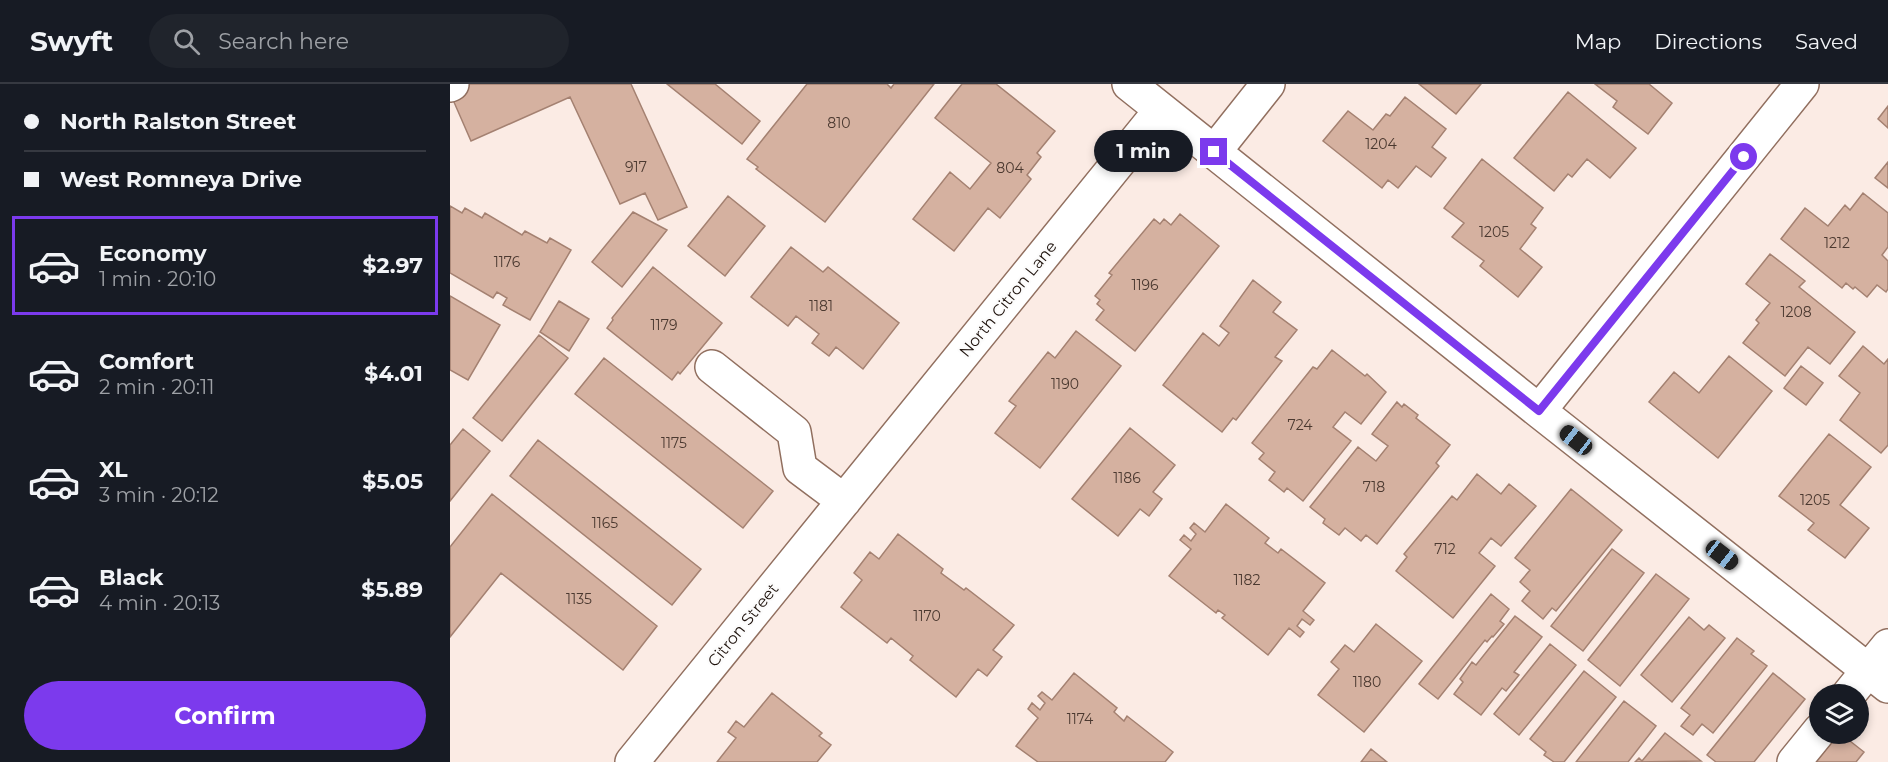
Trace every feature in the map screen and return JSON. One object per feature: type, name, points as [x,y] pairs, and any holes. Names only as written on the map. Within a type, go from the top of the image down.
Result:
[{"type":"street","points":[[1129,84],[1539,411],[1882,667],[1861,684]]},
{"type":"street","points":[[1214,152],[1268,84]]},
{"type":"street","points":[[1539,411],[1802,84]]},
{"type":"street","name":"North Citron Lane","points":[[850,494],[1161,110]]},
{"type":"street","points":[[712,367],[794,432],[800,468],[850,494]]},
{"type":"street","name":"Citron Street","points":[[632,762],[850,494]]},
{"type":"street","points":[[1794,762],[1809,744]]},
{"type":"building","points":[[470,84],[631,84],[687,207],[658,220],[645,193],[620,204],[570,97],[471,141],[450,93]]},
{"type":"building","points":[[667,84],[715,84],[760,121],[742,144]]},
{"type":"building","points":[[807,84],[887,84],[891,88],[894,84],[934,84],[825,222],[756,169],[758,167],[747,159]]},
{"type":"building","points":[[962,84],[996,84],[1055,131],[1037,153],[1041,157],[1027,175],[1031,179],[1000,218],[988,208],[954,251],[913,219],[950,172],[970,189],[991,163],[935,118]]},
{"type":"building","points":[[1419,84],[1481,84],[1456,114]]},
{"type":"building","points":[[1595,84],[1649,84],[1672,103],[1648,134],[1613,107],[1617,101]]},
{"type":"building","points":[[1568,92],[1636,148],[1610,178],[1587,159],[1572,177],[1568,174],[1554,191],[1514,158]]},
{"type":"building","points":[[1405,97],[1446,129],[1432,147],[1446,158],[1431,177],[1416,166],[1398,188],[1388,180],[1382,188],[1323,141],[1348,111],[1373,130],[1386,114],[1390,116]]},
{"type":"building","points":[[1888,106],[1888,128],[1878,119]]},
{"type":"building","points":[[1482,159],[1543,208],[1531,224],[1536,228],[1520,249],[1542,267],[1518,297],[1480,266],[1484,261],[1452,237],[1464,223],[1444,208]]},
{"type":"building","points":[[1888,162],[1888,188],[1875,178]]},
{"type":"building","points":[[1863,193],[1888,213],[1888,247],[1882,255],[1888,261],[1888,289],[1886,292],[1877,285],[1867,297],[1846,283],[1842,288],[1781,239],[1805,208],[1828,226],[1845,205],[1850,210]]},
{"type":"building","points":[[728,196],[765,226],[725,276],[688,246]]},
{"type":"building","points":[[450,206],[462,213],[465,208],[482,218],[485,213],[522,235],[525,231],[547,243],[550,238],[571,250],[530,320],[503,305],[507,298],[497,292],[493,298],[450,273]]},
{"type":"building","points":[[633,212],[667,230],[622,287],[592,262]]},
{"type":"building","points":[[1180,214],[1219,246],[1135,351],[1096,320],[1104,310],[1097,304],[1100,300],[1095,296],[1112,275],[1109,273],[1154,219],[1160,224],[1164,219],[1171,225]]},
{"type":"building","points":[[791,247],[823,272],[828,267],[899,323],[863,369],[836,347],[829,356],[812,343],[819,334],[796,316],[788,326],[751,297]]},
{"type":"building","points":[[1770,254],[1805,281],[1799,287],[1855,332],[1830,364],[1808,347],[1785,376],[1743,343],[1759,323],[1756,320],[1770,303],[1746,284]]},
{"type":"building","points":[[653,267],[722,323],[680,374],[678,372],[672,380],[607,328],[612,318]]},
{"type":"building","points":[[1253,280],[1281,302],[1273,312],[1297,330],[1275,357],[1282,361],[1236,420],[1233,418],[1222,432],[1163,385],[1203,333],[1219,346],[1229,333],[1220,326]]},
{"type":"building","points":[[450,296],[500,325],[468,380],[450,370]]},
{"type":"building","points":[[559,301],[589,319],[569,351],[540,332]]},
{"type":"building","points":[[1076,331],[1121,366],[1040,468],[995,433],[1016,406],[1009,401],[1048,352],[1055,358]]},
{"type":"building","points":[[539,335],[568,358],[502,441],[473,418]]},
{"type":"building","points":[[1863,346],[1884,364],[1888,359],[1888,445],[1881,453],[1840,420],[1860,393],[1839,376]]},
{"type":"building","points":[[1332,350],[1365,376],[1367,374],[1386,392],[1361,424],[1345,412],[1333,427],[1351,441],[1303,501],[1287,488],[1284,492],[1269,480],[1275,472],[1259,459],[1264,453],[1252,443],[1313,367],[1317,369]]},
{"type":"building","points":[[1729,356],[1772,391],[1718,458],[1649,402],[1674,372],[1699,393]]},
{"type":"building","points":[[604,358],[773,491],[743,528],[575,394]]},
{"type":"building","points":[[1801,366],[1823,383],[1806,405],[1784,388]]},
{"type":"building","points":[[1397,402],[1402,407],[1404,404],[1418,415],[1416,418],[1450,445],[1436,463],[1439,466],[1377,544],[1366,535],[1361,541],[1345,528],[1339,535],[1323,523],[1325,519],[1310,507],[1358,447],[1376,461],[1388,446],[1372,434]]},
{"type":"building","points":[[1130,428],[1175,465],[1153,492],[1162,499],[1149,516],[1140,509],[1118,536],[1072,499]]},
{"type":"building","points":[[463,429],[490,451],[450,501],[450,445]]},
{"type":"building","points":[[1829,434],[1871,467],[1840,505],[1869,528],[1845,558],[1808,530],[1814,523],[1779,496]]},
{"type":"building","points":[[538,440],[701,569],[672,605],[510,476]]},
{"type":"building","points":[[1477,474],[1501,494],[1509,484],[1536,506],[1501,546],[1491,538],[1479,553],[1495,566],[1453,618],[1396,571],[1407,557],[1404,554],[1452,496],[1457,500]]},
{"type":"building","points":[[1571,489],[1622,530],[1556,611],[1552,608],[1543,619],[1522,601],[1530,591],[1520,582],[1530,570],[1515,558]]},
{"type":"building","points":[[492,494],[657,626],[623,670],[501,573],[450,637],[450,547]]},
{"type":"building","points":[[1226,504],[1269,538],[1265,543],[1278,553],[1281,549],[1325,583],[1303,611],[1314,620],[1310,625],[1302,619],[1297,626],[1304,632],[1300,637],[1289,628],[1268,655],[1222,618],[1225,615],[1218,610],[1216,613],[1169,576],[1191,549],[1180,540],[1184,535],[1191,541],[1196,534],[1190,528],[1194,523],[1205,532]]},
{"type":"building","points":[[898,534],[943,569],[941,573],[964,590],[966,588],[1014,625],[993,650],[1002,657],[987,676],[978,669],[956,697],[910,660],[913,656],[891,638],[887,643],[841,607],[862,580],[854,573],[870,552],[879,559]]},
{"type":"building","points":[[1612,549],[1644,573],[1583,651],[1551,626]]},
{"type":"building","points":[[1656,574],[1689,599],[1620,686],[1588,660]]},
{"type":"building","points":[[1491,594],[1509,609],[1500,621],[1504,624],[1493,637],[1487,642],[1485,640],[1438,699],[1419,684]]},
{"type":"building","points":[[1515,616],[1542,637],[1514,672],[1519,675],[1506,691],[1502,688],[1481,715],[1454,694],[1463,682],[1460,679],[1472,662],[1476,665]]},
{"type":"building","points":[[1689,617],[1704,630],[1709,625],[1725,638],[1672,702],[1641,675]]},
{"type":"building","points":[[1376,624],[1422,661],[1364,732],[1318,695],[1339,669],[1331,662],[1345,645],[1354,652]]},
{"type":"building","points":[[1737,638],[1754,651],[1751,654],[1767,666],[1713,733],[1702,724],[1693,735],[1681,726],[1690,715],[1681,708]]},
{"type":"building","points":[[1550,644],[1576,665],[1519,735],[1494,714]]},
{"type":"building","points":[[1584,671],[1616,697],[1564,762],[1554,762],[1544,755],[1546,752],[1530,739]]},
{"type":"building","points":[[1074,673],[1117,708],[1114,712],[1124,721],[1127,716],[1173,752],[1165,762],[1038,762],[1016,746],[1038,718],[1028,709],[1032,703],[1040,710],[1045,703],[1038,696],[1042,692],[1052,700]]},
{"type":"building","points":[[1773,673],[1805,699],[1754,762],[1716,762],[1707,755]]},
{"type":"building","points":[[772,693],[822,733],[819,736],[831,745],[817,762],[717,762],[736,738],[728,732],[736,721],[744,727]]},
{"type":"building","points":[[1624,701],[1656,726],[1628,762],[1576,762]]},
{"type":"building","points":[[1665,733],[1701,761],[1635,762],[1639,758],[1642,761]]},
{"type":"building","points":[[1827,744],[1854,744],[1864,752],[1856,762],[1812,762]]},
{"type":"building","points":[[1371,749],[1387,762],[1361,762]]},
{"type":"route","points":[[1214,152],[1539,411],[1744,157]]}]
